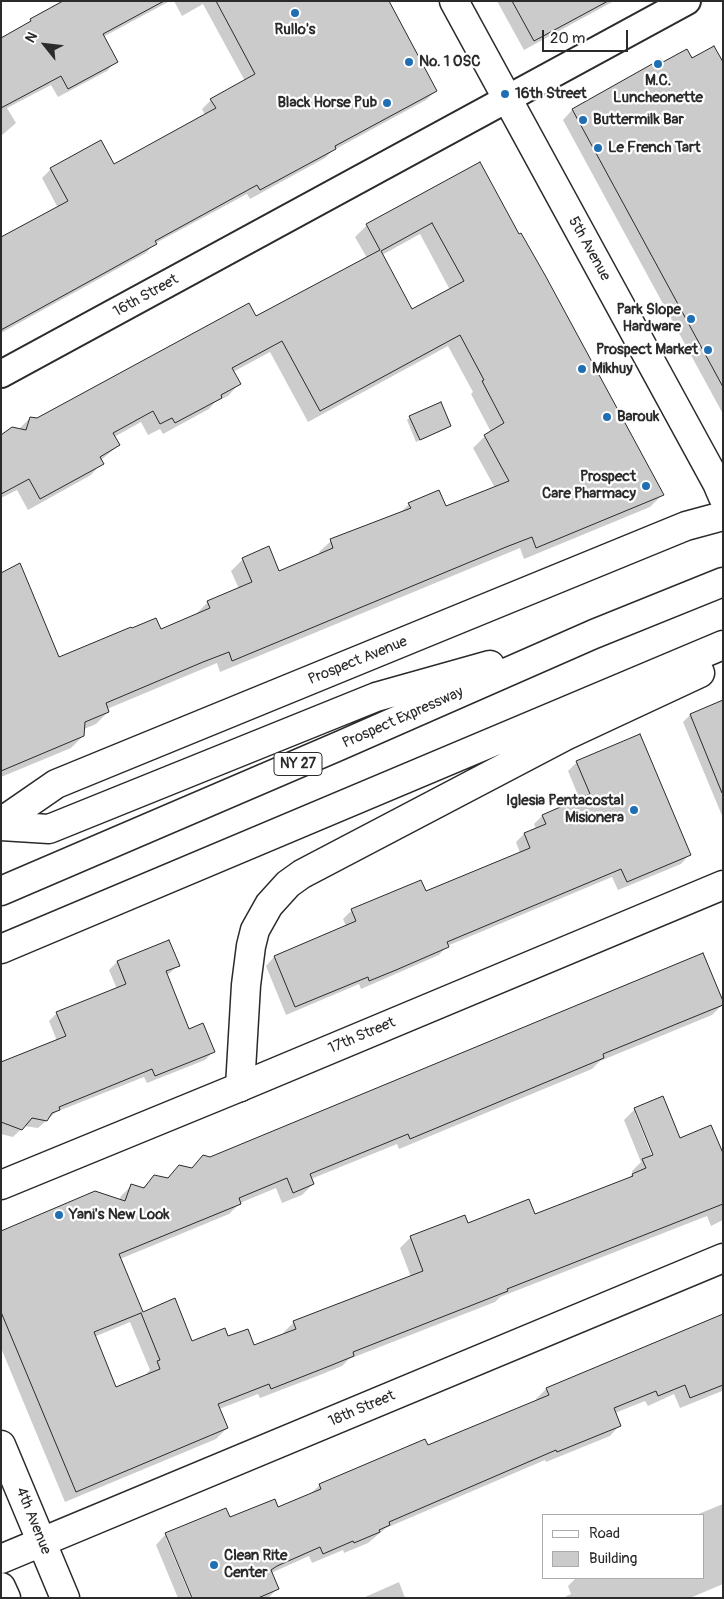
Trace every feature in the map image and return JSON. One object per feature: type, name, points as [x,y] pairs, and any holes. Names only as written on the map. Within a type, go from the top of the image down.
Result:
[{"type":"main road","name":"5th Avenue","points":[[454,1],[723,498]]},
{"type":"main road","name":"Prospect Avenue","points":[[1,824],[56,784],[686,526],[723,516]]},
{"type":"main road","name":"Prospect Expressway","points":[[1,891],[594,634],[723,582]]},
{"type":"main road","points":[[1,824],[49,829],[376,697],[594,634]]},
{"type":"main road","points":[[1,949],[723,646]]},
{"type":"main road","points":[[240,1087],[250,946],[255,930],[270,905],[288,884],[302,874],[565,736],[723,662]]},
{"type":"main road","name":"17th Street","points":[[1,1185],[723,885]]},
{"type":"main road","name":"18th Street","points":[[1,1559],[723,1258]]},
{"type":"main road","name":"4th Avenue","points":[[1,1445],[65,1598]]},
{"type":"main road","points":[[1,1587],[6,1598]]},
{"type":"street","name":"16th Street","points":[[1,374],[686,1]]},
{"type":"building","points":[[63,1],[164,1],[103,34],[118,62],[68,89],[61,76],[1,108],[1,38]]},
{"type":"building","points":[[216,1],[389,1],[437,91],[335,146],[336,149],[260,190],[257,185],[155,241],[157,244],[1,330],[1,237],[68,201],[50,168],[101,140],[114,164],[216,108],[210,99],[255,74]]},
{"type":"building","points":[[512,1],[608,1],[534,41]]},
{"type":"building","points":[[714,46],[723,62],[723,387],[572,109],[661,59],[663,62],[687,49],[692,58]]},
{"type":"building","points":[[480,162],[519,234],[521,233],[545,275],[664,495],[536,548],[532,537],[232,661],[229,652],[203,662],[106,703],[109,712],[85,722],[84,736],[1,771],[1,573],[20,563],[59,657],[156,618],[161,629],[210,608],[207,601],[252,582],[242,558],[269,546],[279,571],[333,548],[330,539],[411,508],[408,503],[439,490],[446,506],[509,481],[484,435],[504,423],[460,335],[320,411],[282,341],[232,368],[241,384],[221,395],[222,398],[175,423],[172,418],[160,424],[153,411],[113,433],[120,445],[100,457],[104,464],[40,499],[29,479],[1,494],[1,435],[12,427],[26,430],[30,417],[37,418],[249,303],[256,316],[380,250],[366,224]],"holes":[[[432,223],[464,281],[412,309],[381,251]]]},
{"type":"building","points":[[441,402],[451,426],[420,440],[409,416]]},
{"type":"building","points":[[723,700],[723,793],[722,793],[690,714]]},
{"type":"building","points":[[640,734],[691,855],[627,882],[621,869],[447,942],[449,947],[396,970],[369,981],[368,977],[295,1007],[274,956],[356,921],[351,909],[421,880],[426,891],[530,848],[524,833],[546,824],[542,815],[590,794],[576,761]]},
{"type":"building","points":[[169,940],[180,966],[166,971],[189,1029],[203,1023],[215,1052],[155,1076],[152,1069],[59,1107],[60,1110],[52,1113],[47,1121],[32,1118],[22,1130],[1,1122],[1,1062],[66,1036],[56,1012],[126,984],[117,961]]},
{"type":"building","points":[[703,953],[723,1001],[723,1005],[603,1054],[604,1058],[410,1139],[408,1134],[310,1174],[314,1184],[293,1193],[287,1178],[239,1198],[241,1204],[119,1254],[143,1312],[175,1298],[192,1341],[225,1328],[228,1336],[248,1329],[254,1345],[296,1329],[293,1321],[423,1271],[410,1236],[465,1215],[468,1223],[529,1199],[535,1214],[633,1176],[632,1174],[646,1168],[642,1159],[653,1155],[634,1108],[663,1096],[680,1138],[711,1125],[723,1153],[723,1204],[353,1352],[354,1356],[332,1365],[271,1389],[269,1384],[218,1404],[228,1428],[76,1492],[1,1312],[1,1231],[95,1191],[125,1201],[131,1184],[144,1188],[154,1175],[168,1178],[179,1165],[192,1168],[203,1155],[210,1157]],"holes":[[[141,1313],[160,1360],[157,1361],[160,1369],[116,1387],[94,1332]]]},
{"type":"building","points":[[723,1314],[723,1385],[690,1398],[685,1385],[658,1396],[656,1391],[614,1408],[621,1426],[557,1452],[556,1450],[389,1522],[390,1525],[379,1530],[380,1532],[354,1543],[353,1541],[323,1554],[320,1547],[277,1566],[271,1570],[279,1589],[258,1598],[192,1598],[165,1533],[226,1508],[230,1517],[275,1499],[278,1507],[321,1489],[319,1484],[425,1439],[428,1445],[549,1395],[546,1388]]},
{"type":"place","name":"Rullo's","points":[[295,13]]},
{"type":"place","name":"No. 1 OSC","points":[[409,62]]},
{"type":"place","name":"M.C. Luncheonette","points":[[658,64]]},
{"type":"place","name":"16th Street","points":[[505,94]]},
{"type":"place","name":"Black Horse Pub","points":[[387,103]]},
{"type":"place","name":"Buttermilk Bar","points":[[583,120]]},
{"type":"place","name":"Le French Tart","points":[[598,148]]},
{"type":"place","name":"Park Slope Hardware","points":[[691,319]]},
{"type":"place","name":"Prospect Market","points":[[708,350]]},
{"type":"place","name":"Mikhuy","points":[[582,369]]},
{"type":"place","name":"Barouk","points":[[607,417]]},
{"type":"place","name":"Prospect Care Pharmacy","points":[[646,486]]},
{"type":"place","name":"Iglesia Pentacostal Misionera","points":[[634,810]]},
{"type":"place","name":"Yani's New Look","points":[[59,1215]]},
{"type":"place","name":"Clean Rite Center","points":[[214,1565]]}]
